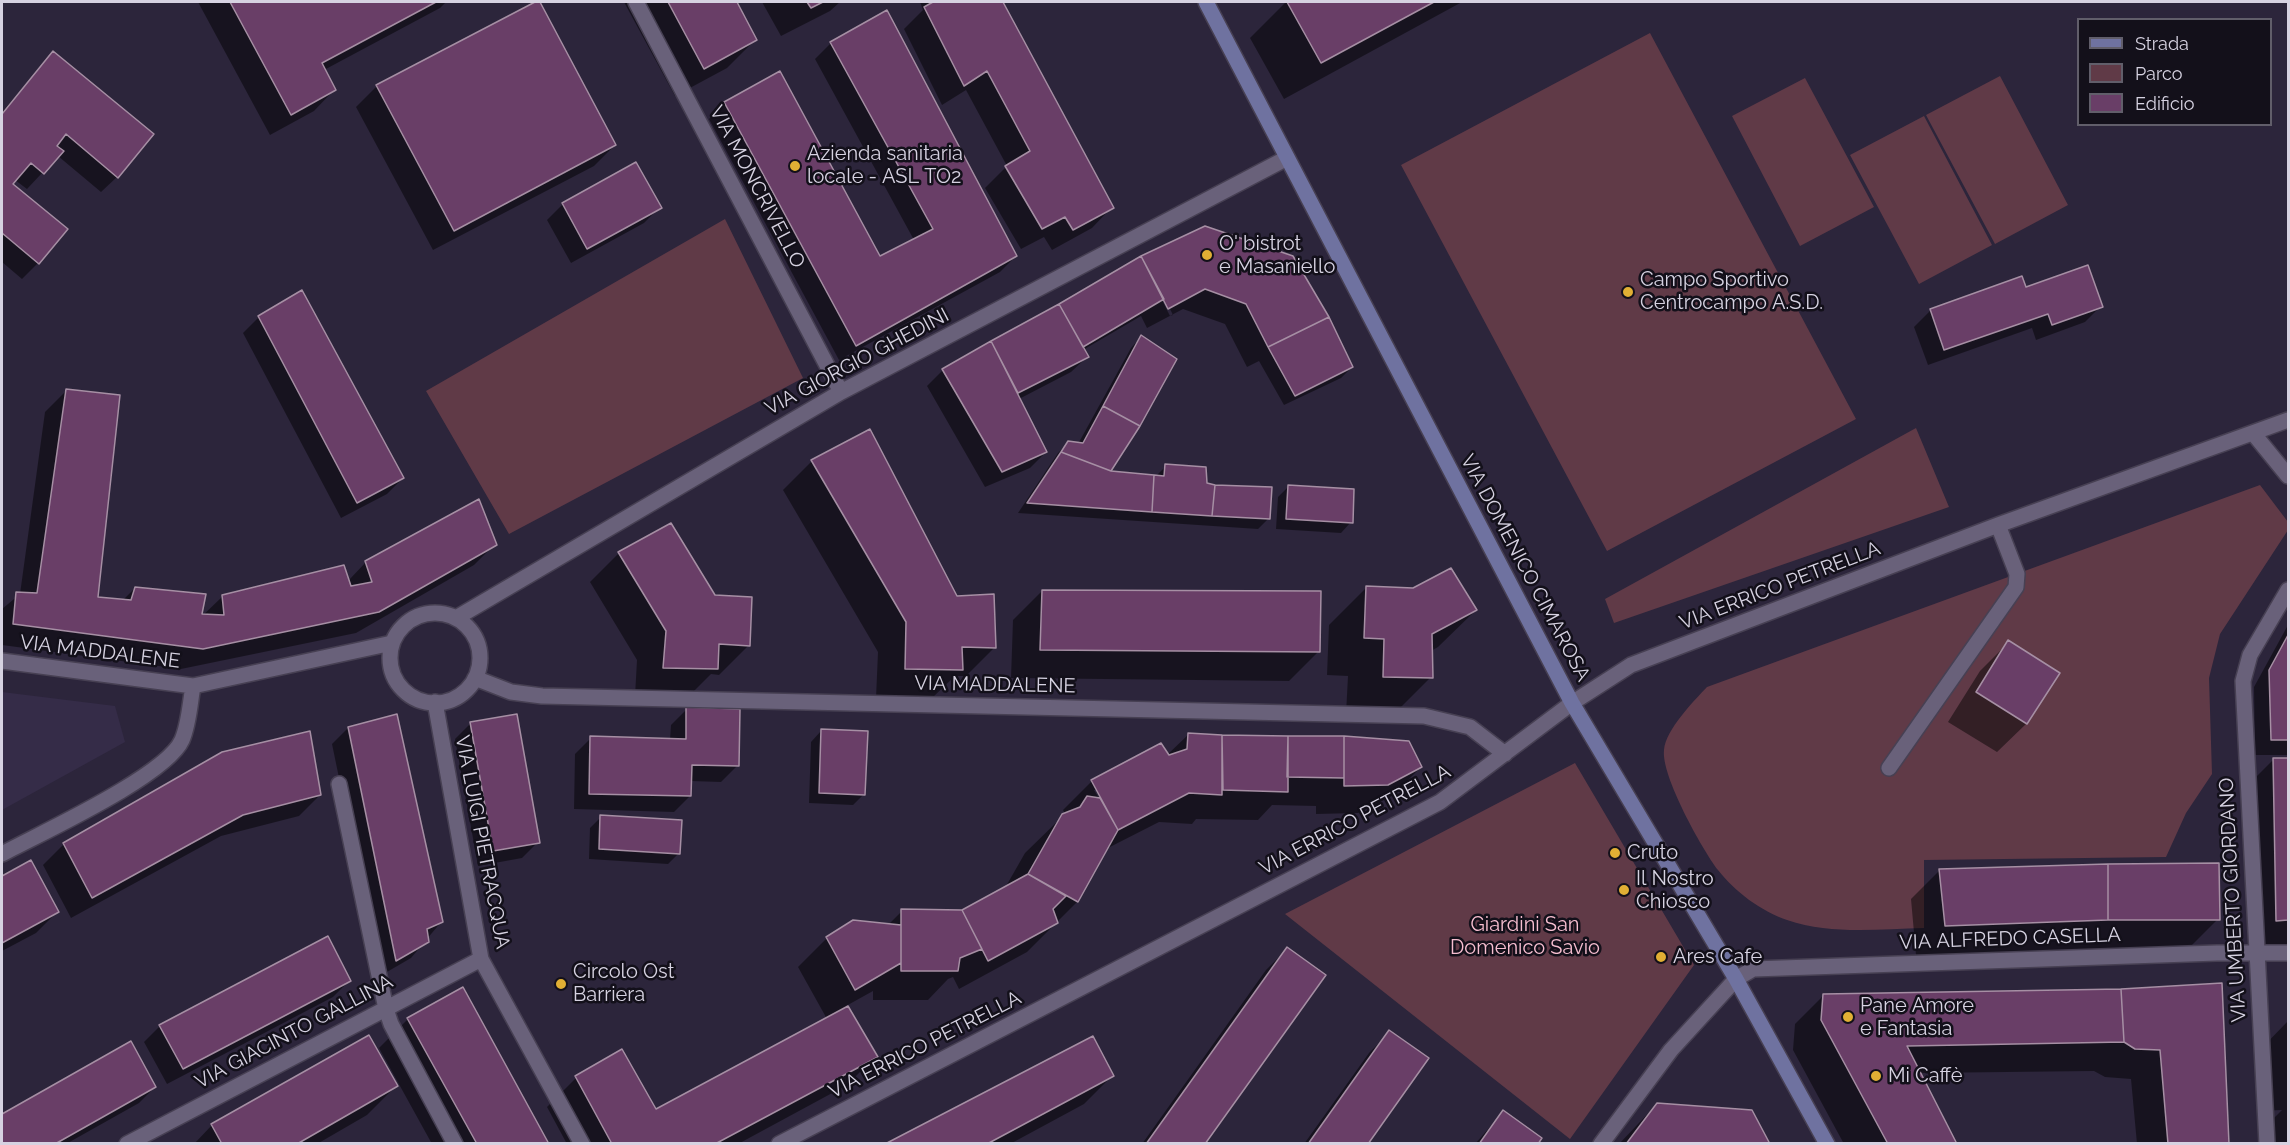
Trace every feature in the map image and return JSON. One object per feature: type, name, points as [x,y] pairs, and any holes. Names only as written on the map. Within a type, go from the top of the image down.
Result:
[{"type":"street","name":"VIA MONCRIVELLO","points":[[636,2],[841,392]]},
{"type":"street","name":"VIA DOMENICO CIMAROSA","points":[[1206,2],[1572,703],[1736,979],[1827,1143]]},
{"type":"street","name":"VIA GIORGIO GHEDINI","points":[[456,618],[841,392],[1287,158]]},
{"type":"street","name":"VIA ERRICO PETRELLA","points":[[779,1143],[1440,802],[1572,703],[1631,665],[1998,525],[2287,422]]},
{"type":"street","points":[[2253,433],[2289,476]]},
{"type":"street","points":[[1889,768],[2016,587],[2017,574],[1998,525]]},
{"type":"street","name":"VIA UMBERTO GIORDANO","points":[[2267,1143],[2243,681],[2250,655],[2289,590]]},
{"type":"street","points":[[431,613],[456,618],[467,626],[479,650],[479,664],[475,678],[458,696],[435,702],[411,696],[398,683],[391,667],[392,643],[403,627],[418,616],[431,613]]},
{"type":"street","points":[[2,854],[144,778],[165,760],[182,740],[193,686],[392,643]]},
{"type":"street","name":"VIA MADDALENE","points":[[2,661],[193,686]]},
{"type":"street","name":"VIA MADDALENE","points":[[475,678],[511,692],[542,696],[1424,716],[1470,727],[1505,754]]},
{"type":"street","name":"VIA LUIGI PIETRACQUA","points":[[435,702],[481,958],[582,1143]]},
{"type":"street","points":[[339,784],[386,1009],[391,1024],[455,1143]]},
{"type":"street","name":"VIA ALFREDO CASELLA","points":[[1736,979],[1753,969],[2289,953]]},
{"type":"street","name":"VIA GIACINTO GALLINA","points":[[127,1143],[481,958]]},
{"type":"street","points":[[1601,1143],[1671,1050],[1736,979]]},
{"type":"shaded area","points":[[2,692],[115,706],[125,742],[2,810]]},
{"type":"green space","name":"Campo Sportivo Centrocampo A.S.D.","points":[[1650,33],[1856,419],[1607,551],[1401,165]]},
{"type":"green space","points":[[2000,76],[2068,205],[1995,244],[1926,115]]},
{"type":"green space","points":[[1805,78],[1874,207],[1800,246],[1732,116]]},
{"type":"green space","points":[[1924,116],[1992,245],[1919,284],[1850,155]]},
{"type":"green space","points":[[725,219],[803,378],[509,534],[426,391]]},
{"type":"green space","points":[[1916,428],[1949,507],[1614,623],[1605,599]]},
{"type":"green space","points":[[2260,485],[2288,522],[2288,530],[2220,634],[2209,678],[2212,774],[2186,813],[2166,857],[1924,860],[1924,928],[1872,930],[1820,928],[1787,920],[1749,900],[1718,870],[1684,812],[1669,777],[1664,750],[1675,725],[1707,687]]},
{"type":"green space","name":"Giardini San Domenico Savio","points":[[1575,763],[1694,965],[1570,1139],[1285,914]]},
{"type":"building","points":[[230,2],[436,2],[322,63],[336,90],[291,115]]},
{"type":"building","points":[[535,2],[540,2],[616,145],[454,231],[376,85]]},
{"type":"building","points":[[668,2],[737,2],[757,40],[704,69]]},
{"type":"building","points":[[807,2],[823,2],[811,8]]},
{"type":"building","points":[[933,2],[1003,2],[1114,208],[1073,230],[1065,217],[1042,229],[1005,166],[1030,151],[987,71],[964,86],[924,7]]},
{"type":"building","points":[[1287,2],[1434,2],[1321,63]]},
{"type":"building","name":"Azienda sanitaria locale - ASL TO2","points":[[887,10],[1017,256],[856,346],[724,102],[780,71],[880,256],[933,229],[830,42]]},
{"type":"building","points":[[53,51],[154,134],[118,178],[66,134],[57,146],[64,151],[44,174],[31,163],[13,184],[68,229],[39,264],[2,233],[2,114]]},
{"type":"building","points":[[636,162],[662,208],[587,249],[562,203]]},
{"type":"building","points":[[1205,226],[1293,256],[1329,317],[1268,347],[1246,304],[1205,289],[1168,309],[1141,256]]},
{"type":"building","points":[[1141,256],[1164,299],[1083,347],[1059,304]]},
{"type":"building","points":[[2088,265],[2103,307],[2052,325],[2048,314],[1944,350],[1930,309],[2022,276],[2026,287]]},
{"type":"building","points":[[302,290],[404,478],[357,503],[258,316]]},
{"type":"building","points":[[1059,304],[1089,357],[1018,393],[991,341]]},
{"type":"building","points":[[1329,317],[1353,367],[1295,396],[1268,347]]},
{"type":"building","points":[[1141,335],[1177,359],[1140,426],[1103,406]]},
{"type":"building","points":[[991,341],[1047,452],[1002,472],[942,369]]},
{"type":"building","points":[[66,389],[120,395],[98,597],[131,600],[135,587],[206,594],[202,614],[224,615],[222,595],[344,565],[351,586],[372,582],[365,561],[479,499],[497,545],[379,612],[203,649],[13,624],[16,592],[37,593]]},
{"type":"building","points":[[1103,406],[1140,426],[1111,471],[1061,452],[1068,441],[1083,443]]},
{"type":"building","points":[[870,429],[957,596],[994,594],[996,648],[962,647],[963,670],[905,669],[906,622],[811,460]]},
{"type":"building","points":[[1061,452],[1111,471],[1154,475],[1152,512],[1027,503]]},
{"type":"building","points":[[1165,464],[1206,467],[1207,483],[1215,485],[1212,516],[1152,512],[1154,475],[1164,476]]},
{"type":"building","points":[[1215,485],[1272,487],[1270,519],[1212,516]]},
{"type":"building","points":[[1288,485],[1354,489],[1353,523],[1286,519]]},
{"type":"building","points":[[671,523],[715,595],[752,597],[750,646],[719,644],[718,669],[663,668],[666,631],[618,552]]},
{"type":"building","points":[[1451,568],[1477,610],[1432,634],[1433,678],[1383,677],[1384,639],[1364,638],[1366,586],[1413,588]]},
{"type":"building","points":[[1042,590],[1321,591],[1320,652],[1040,650]]},
{"type":"building","points":[[2288,635],[2288,740],[2271,740],[2269,670]]},
{"type":"building","points":[[2008,640],[2060,673],[2027,724],[1976,692]]},
{"type":"building","points":[[686,707],[740,709],[739,766],[692,765],[691,796],[589,794],[590,736],[686,739]]},
{"type":"building","points":[[397,714],[443,922],[427,929],[429,942],[396,961],[348,727]]},
{"type":"building","points":[[517,714],[540,843],[493,851],[470,722]]},
{"type":"building","points":[[821,729],[868,731],[865,795],[819,793]]},
{"type":"building","points":[[310,731],[321,795],[243,815],[92,898],[63,843],[222,752]]},
{"type":"building","points":[[1188,733],[1222,735],[1222,795],[1189,793],[1118,830],[1091,780],[1161,743],[1169,755],[1187,749]]},
{"type":"building","points":[[1222,735],[1288,736],[1288,792],[1223,790]]},
{"type":"building","points":[[1288,736],[1344,736],[1344,778],[1287,777]]},
{"type":"building","points":[[1344,736],[1409,741],[1422,767],[1388,785],[1344,786]]},
{"type":"building","points":[[2273,758],[2288,758],[2288,920],[2276,921]]},
{"type":"building","points":[[1087,796],[1100,798],[1118,830],[1078,902],[1028,874],[1062,814],[1080,807]]},
{"type":"building","points":[[600,815],[682,820],[680,854],[599,849]]},
{"type":"building","points":[[31,860],[59,912],[2,943],[2,876]]},
{"type":"building","points":[[2219,863],[2220,920],[2108,920],[2108,864]]},
{"type":"building","points":[[2108,864],[2108,920],[1945,926],[1939,869]]},
{"type":"building","points":[[1028,874],[1066,896],[1053,909],[1058,923],[988,961],[962,910]]},
{"type":"building","points":[[901,909],[962,910],[982,949],[960,958],[958,971],[901,971]]},
{"type":"building","points":[[853,920],[901,925],[901,963],[855,990],[826,937]]},
{"type":"building","points":[[328,936],[351,981],[183,1069],[159,1025]]},
{"type":"building","points":[[1287,947],[1326,975],[1205,1144],[1146,1144]]},
{"type":"building","points":[[2222,983],[2229,1144],[2168,1144],[2160,1050],[2135,1049],[2124,1042],[2121,989]]},
{"type":"building","points":[[463,987],[549,1144],[477,1144],[407,1018]]},
{"type":"building","points":[[2121,989],[2124,1042],[1907,1046],[1957,1144],[1888,1144],[1821,1020],[1823,994]]},
{"type":"building","points":[[848,1006],[878,1057],[715,1144],[612,1144],[575,1076],[622,1049],[656,1109]]},
{"type":"building","points":[[1389,1030],[1429,1058],[1368,1144],[1308,1144]]},
{"type":"building","points":[[369,1035],[398,1086],[297,1144],[222,1144],[211,1124]]},
{"type":"building","points":[[1093,1036],[1114,1076],[987,1144],[885,1144]]},
{"type":"building","points":[[131,1041],[156,1087],[55,1144],[2,1144],[2,1114]]},
{"type":"building","points":[[1657,1103],[1752,1110],[1770,1144],[1626,1144]]},
{"type":"building","points":[[1503,1110],[1542,1138],[1538,1144],[1479,1144]]},
{"type":"place","name":"Azienda sanitaria locale - ASL TO2","points":[[795,166]]},
{"type":"place","name":"O' bistrot e Masaniello","points":[[1207,255]]},
{"type":"place","name":"Campo Sportivo Centrocampo A.S.D.","points":[[1628,292]]},
{"type":"place","name":"Cruto","points":[[1615,853]]},
{"type":"place","name":"Il Nostro Chiosco","points":[[1624,890]]},
{"type":"place","name":"Ares Cafe","points":[[1661,957]]},
{"type":"place","name":"Circolo Ost Barriera","points":[[561,984]]},
{"type":"place","name":"Pane Amore e Fantasia","points":[[1848,1017]]},
{"type":"place","name":"Mi Caffè","points":[[1876,1076]]}]
